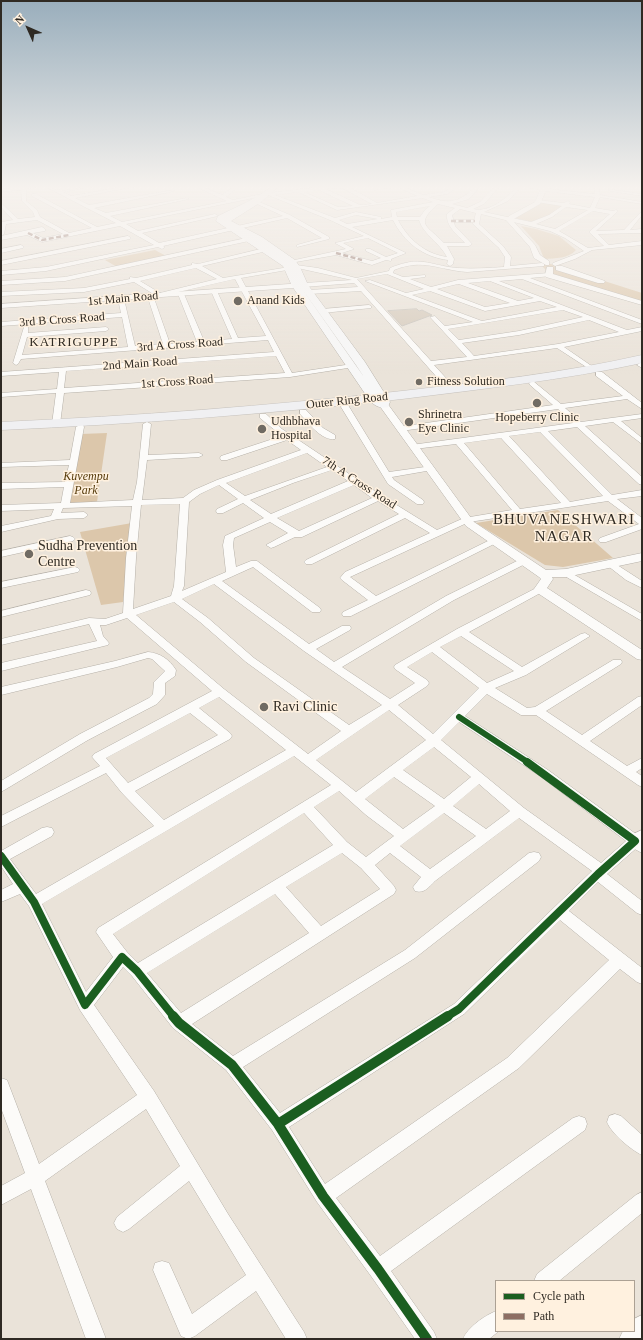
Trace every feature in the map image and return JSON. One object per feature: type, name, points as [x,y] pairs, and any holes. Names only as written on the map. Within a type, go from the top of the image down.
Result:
[{"type":"highway","name":"Outer Ring Road","points":[[1,426],[233,413],[381,401],[532,383],[642,364]]},
{"type":"highway","name":"Outer Ring Road","points":[[1,431],[147,424],[263,416],[345,407],[452,390],[596,372]]},
{"type":"main road","points":[[267,249],[292,266],[303,288],[352,366],[381,401]]},
{"type":"main road","points":[[266,250],[292,266]]},
{"type":"main road","points":[[303,288],[323,312],[381,401]]},
{"type":"street","points":[[1,263],[74,249]]},
{"type":"street","points":[[85,249],[89,251]]},
{"type":"street","points":[[1,273],[46,269],[148,249]]},
{"type":"street","points":[[165,249],[185,259]]},
{"type":"street","points":[[1,283],[65,279],[209,249]]},
{"type":"street","points":[[167,345],[152,301],[159,295],[222,280],[292,266],[351,249],[350,249]]},
{"type":"street","points":[[336,253],[370,263],[403,253],[394,249]]},
{"type":"street","points":[[421,249],[429,255],[442,259],[452,259]]},
{"type":"street","points":[[445,249],[452,259]]},
{"type":"street","points":[[502,249],[508,257],[507,267]]},
{"type":"street","points":[[534,249],[537,256],[550,267],[642,303]]},
{"type":"street","points":[[585,249],[588,251]]},
{"type":"street","points":[[406,295],[429,288],[458,282],[520,277],[597,249]]},
{"type":"street","points":[[1,294],[79,290],[135,280],[266,250]]},
{"type":"street","points":[[368,250],[401,265]]},
{"type":"street","points":[[95,254],[114,269],[121,272]]},
{"type":"street","points":[[448,268],[452,259]]},
{"type":"street","points":[[292,266],[318,270],[355,280],[390,272],[392,269],[401,265],[420,261],[448,268],[550,267],[612,284]]},
{"type":"street","points":[[191,263],[222,280]]},
{"type":"street","points":[[46,269],[65,279],[92,302]]},
{"type":"street","points":[[390,272],[390,274],[485,309],[541,299]]},
{"type":"street","points":[[128,276],[159,295]]},
{"type":"street","name":"1st Main Road","points":[[1,306],[92,302],[159,295],[245,289],[303,288],[355,280],[368,281],[423,276]]},
{"type":"street","points":[[238,277],[272,338],[278,354],[290,375]]},
{"type":"street","points":[[520,277],[642,322]]},
{"type":"street","points":[[489,279],[626,333]]},
{"type":"street","points":[[355,280],[452,390]]},
{"type":"street","points":[[368,281],[481,323]]},
{"type":"street","points":[[458,282],[518,303]]},
{"type":"street","points":[[303,288],[362,289]]},
{"type":"street","points":[[119,290],[130,298]]},
{"type":"street","points":[[214,292],[236,341]]},
{"type":"street","points":[[181,294],[201,343]]},
{"type":"street","points":[[121,299],[123,315],[132,348]]},
{"type":"street","points":[[323,312],[369,306]]},
{"type":"street","points":[[444,328],[564,308]]},
{"type":"street","name":"3rd B Cross Road","points":[[1,324],[123,315]]},
{"type":"street","points":[[433,317],[472,358]]},
{"type":"street","points":[[458,342],[519,333],[589,318]]},
{"type":"street","points":[[13,373],[28,322]]},
{"type":"street","points":[[24,335],[106,329]]},
{"type":"street","points":[[428,364],[558,346],[642,329]]},
{"type":"street","name":"3rd A Cross Road","points":[[18,357],[272,338]]},
{"type":"street","points":[[558,346],[596,372],[642,407]]},
{"type":"street","name":"2nd Main Road","points":[[1,374],[278,354]]},
{"type":"street","name":"1st Cross Road","points":[[1,395],[290,375],[352,366]]},
{"type":"street","points":[[56,424],[62,370]]},
{"type":"street","points":[[532,383],[642,482]]},
{"type":"street","points":[[401,429],[629,397]]},
{"type":"street","points":[[308,760],[389,704],[423,683],[399,667],[460,631],[540,589],[547,579],[543,574],[470,524],[381,401]]},
{"type":"street","points":[[345,407],[391,482],[420,502]]},
{"type":"street","points":[[302,412],[320,430],[332,438]]},
{"type":"street","name":"7th A Cross Road","points":[[263,416],[279,431],[354,482],[437,534]]},
{"type":"street","points":[[414,447],[642,416]]},
{"type":"street","points":[[615,420],[642,442]]},
{"type":"street","points":[[147,424],[144,458],[137,502],[128,592],[128,614],[220,692],[340,785],[404,837]]},
{"type":"street","points":[[56,516],[62,506],[68,484],[80,427]]},
{"type":"street","points":[[541,429],[610,498],[642,522]]},
{"type":"street","points":[[503,435],[568,505]]},
{"type":"street","points":[[224,458],[288,437]]},
{"type":"street","points":[[458,441],[519,513]]},
{"type":"street","points":[[1,508],[185,501],[197,492],[220,482],[308,450]]},
{"type":"street","points":[[144,458],[199,455]]},
{"type":"street","points":[[1,465],[73,462]]},
{"type":"street","points":[[220,511],[244,498],[334,467]]},
{"type":"street","points":[[387,475],[429,468]]},
{"type":"street","points":[[220,482],[270,518],[298,535],[379,498]]},
{"type":"street","points":[[231,573],[228,538],[270,518],[354,482]]},
{"type":"street","points":[[1,486],[68,484]]},
{"type":"street","points":[[375,600],[345,578],[348,574],[467,520],[642,493]]},
{"type":"street","points":[[176,598],[179,586],[185,501]]},
{"type":"street","points":[[309,562],[407,514]]},
{"type":"street","points":[[1,529],[50,519],[56,516],[84,515]]},
{"type":"street","points":[[603,540],[642,526]]},
{"type":"street","points":[[271,545],[295,533]]},
{"type":"street","points":[[1,554],[70,539]]},
{"type":"street","points":[[347,614],[495,541]]},
{"type":"street","points":[[543,574],[566,573],[642,557]]},
{"type":"street","points":[[334,667],[390,632],[450,598],[524,561]]},
{"type":"street","points":[[1,642],[89,621],[106,622],[176,598],[254,563],[281,585],[316,610]]},
{"type":"street","points":[[611,564],[642,586]]},
{"type":"street","points":[[1,586],[74,570]]},
{"type":"street","points":[[566,573],[642,618]]},
{"type":"street","points":[[214,580],[308,649],[389,704],[480,776],[518,811],[600,873],[642,908]]},
{"type":"street","points":[[540,589],[642,656]]},
{"type":"street","points":[[1,614],[86,593]]},
{"type":"street","points":[[176,598],[250,660],[349,731]]},
{"type":"street","points":[[1,667],[104,643],[100,639],[96,630],[95,621]]},
{"type":"street","points":[[308,649],[346,628]]},
{"type":"street","points":[[460,631],[522,672]]},
{"type":"street","points":[[356,799],[434,740],[459,717],[486,688],[522,672],[585,636]]},
{"type":"street","points":[[433,648],[486,688],[525,712],[538,711],[617,662]]},
{"type":"street","points":[[1,691],[117,664],[148,655],[155,656],[166,664],[171,672],[160,682],[159,695],[157,698],[84,737],[1,787]]},
{"type":"street","points":[[166,664],[180,658]]},
{"type":"street","points":[[162,826],[126,790],[98,757],[220,692]]},
{"type":"street","points":[[581,741],[642,700]]},
{"type":"street","points":[[126,790],[226,736],[191,708]]},
{"type":"street","points":[[538,711],[642,782]]},
{"type":"street","points":[[278,1124],[459,1009],[600,873],[640,841],[544,773],[459,717]]},
{"type":"street","points":[[34,902],[162,826],[295,750]]},
{"type":"street","points":[[627,772],[642,762]]},
{"type":"street","points":[[1,822],[108,767]]},
{"type":"street","points":[[395,771],[486,836]]},
{"type":"street","points":[[366,864],[404,837],[480,776]]},
{"type":"street","points":[[340,785],[103,932],[122,957],[137,971],[179,1023],[232,1066],[278,1124],[323,1196],[378,1269],[427,1339]]},
{"type":"street","points":[[179,1023],[389,890],[366,864],[342,846],[305,806]]},
{"type":"street","points":[[420,887],[430,877],[518,811]]},
{"type":"street","points":[[47,832],[1,856],[34,902],[85,1005],[148,1097],[258,1278],[297,1339]]},
{"type":"street","points":[[137,971],[342,846]]},
{"type":"street","points":[[391,847],[430,877]]},
{"type":"street","points":[[232,1066],[410,954],[534,857]]},
{"type":"street","points":[[1,896],[23,886]]},
{"type":"street","points":[[276,886],[320,935]]},
{"type":"street","points":[[560,912],[642,977]]},
{"type":"street","points":[[85,1005],[122,957]]},
{"type":"street","points":[[323,1196],[513,1063],[619,960]]},
{"type":"street","points":[[1,1086],[96,1339]]},
{"type":"street","points":[[1,1196],[36,1177],[148,1097]]},
{"type":"street","points":[[615,1122],[642,1146]]},
{"type":"street","points":[[378,1269],[579,1124]]},
{"type":"street","points":[[123,1224],[191,1168]]},
{"type":"street","points":[[545,1280],[642,1201]]},
{"type":"street","points":[[162,1270],[190,1334],[258,1278]]},
{"type":"street","points":[[473,1339],[495,1322]]},
{"type":"street","points":[[629,1339],[642,1325]]},
{"type":"green space","points":[[540,249],[574,249],[576,250],[566,257],[544,259]]},
{"type":"green space","points":[[155,250],[168,257],[117,267],[105,260]]},
{"type":"green space","points":[[551,264],[642,293],[642,304],[551,275],[541,265]]},
{"type":"green space","name":"Kuvempu Park","points":[[107,433],[97,502],[67,504],[81,434]]},
{"type":"green space","points":[[558,510],[613,558],[563,567],[545,565],[476,523]]},
{"type":"green space","points":[[132,523],[123,602],[101,605],[80,532]]},
{"type":"building","points":[[417,309],[432,315],[402,326],[388,311]]},
{"type":"marked path","points":[[336,253],[362,260]]},
{"type":"cycle path","points":[[278,1124],[459,1009],[598,874],[635,841],[544,773],[459,717]]},
{"type":"cycle path","points":[[1,856],[34,902],[85,1005],[122,957],[137,971],[179,1023],[232,1065],[278,1124],[323,1196],[378,1269],[427,1339]]},
{"type":"place","name":"Anand Kids","points":[[238,301]]},
{"type":"place","name":"Fitness Solution","points":[[419,382]]},
{"type":"place","name":"Hopeberry Clinic","points":[[537,403]]},
{"type":"place","name":"Shrinetra Eye Clinic","points":[[409,422]]},
{"type":"place","name":"Udhbhava Hospital","points":[[262,429]]},
{"type":"place","name":"Sudha Prevention Centre","points":[[29,554]]},
{"type":"place","name":"Ravi Clinic","points":[[264,707]]},
{"type":"district","name":"KATRIGUPPE","points":[[74,343]]},
{"type":"district","name":"BHUVANESHWARI NAGAR","points":[[564,528]]}]
